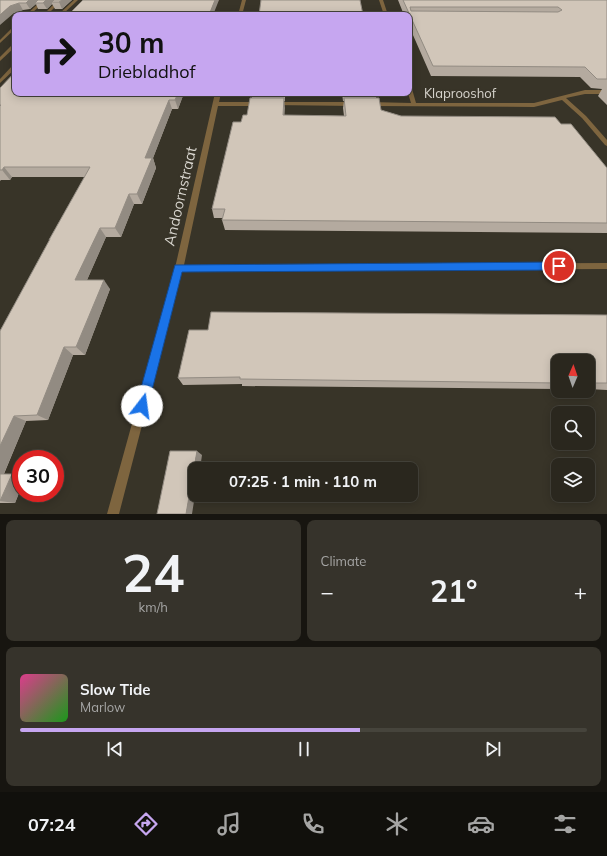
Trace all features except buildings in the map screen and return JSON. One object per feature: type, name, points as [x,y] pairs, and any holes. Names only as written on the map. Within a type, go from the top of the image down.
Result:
[{"type":"street","points":[[31,12],[44,0]]},
{"type":"street","points":[[48,12],[60,0]]},
{"type":"street","points":[[63,12],[76,0]]},
{"type":"street","points":[[241,12],[244,0]]},
{"type":"street","points":[[381,0],[385,12]]},
{"type":"street","points":[[0,42],[12,30]]},
{"type":"street","points":[[0,60],[12,48]]},
{"type":"street","points":[[0,82],[12,69]]},
{"type":"street","name":"Klaprooshof","points":[[366,104],[534,105],[585,92],[607,92]]},
{"type":"street","name":"Andoornstraat","points":[[113,514],[179,268],[217,96]]},
{"type":"street","points":[[411,96],[414,104]]},
{"type":"street","points":[[562,97],[584,117],[607,144]]},
{"type":"street","points":[[215,104],[263,104]]},
{"type":"street","points":[[271,104],[358,104]]},
{"type":"street","points":[[179,268],[607,266]]},
{"type":"route","points":[[142,406],[179,268],[559,266]]}]
